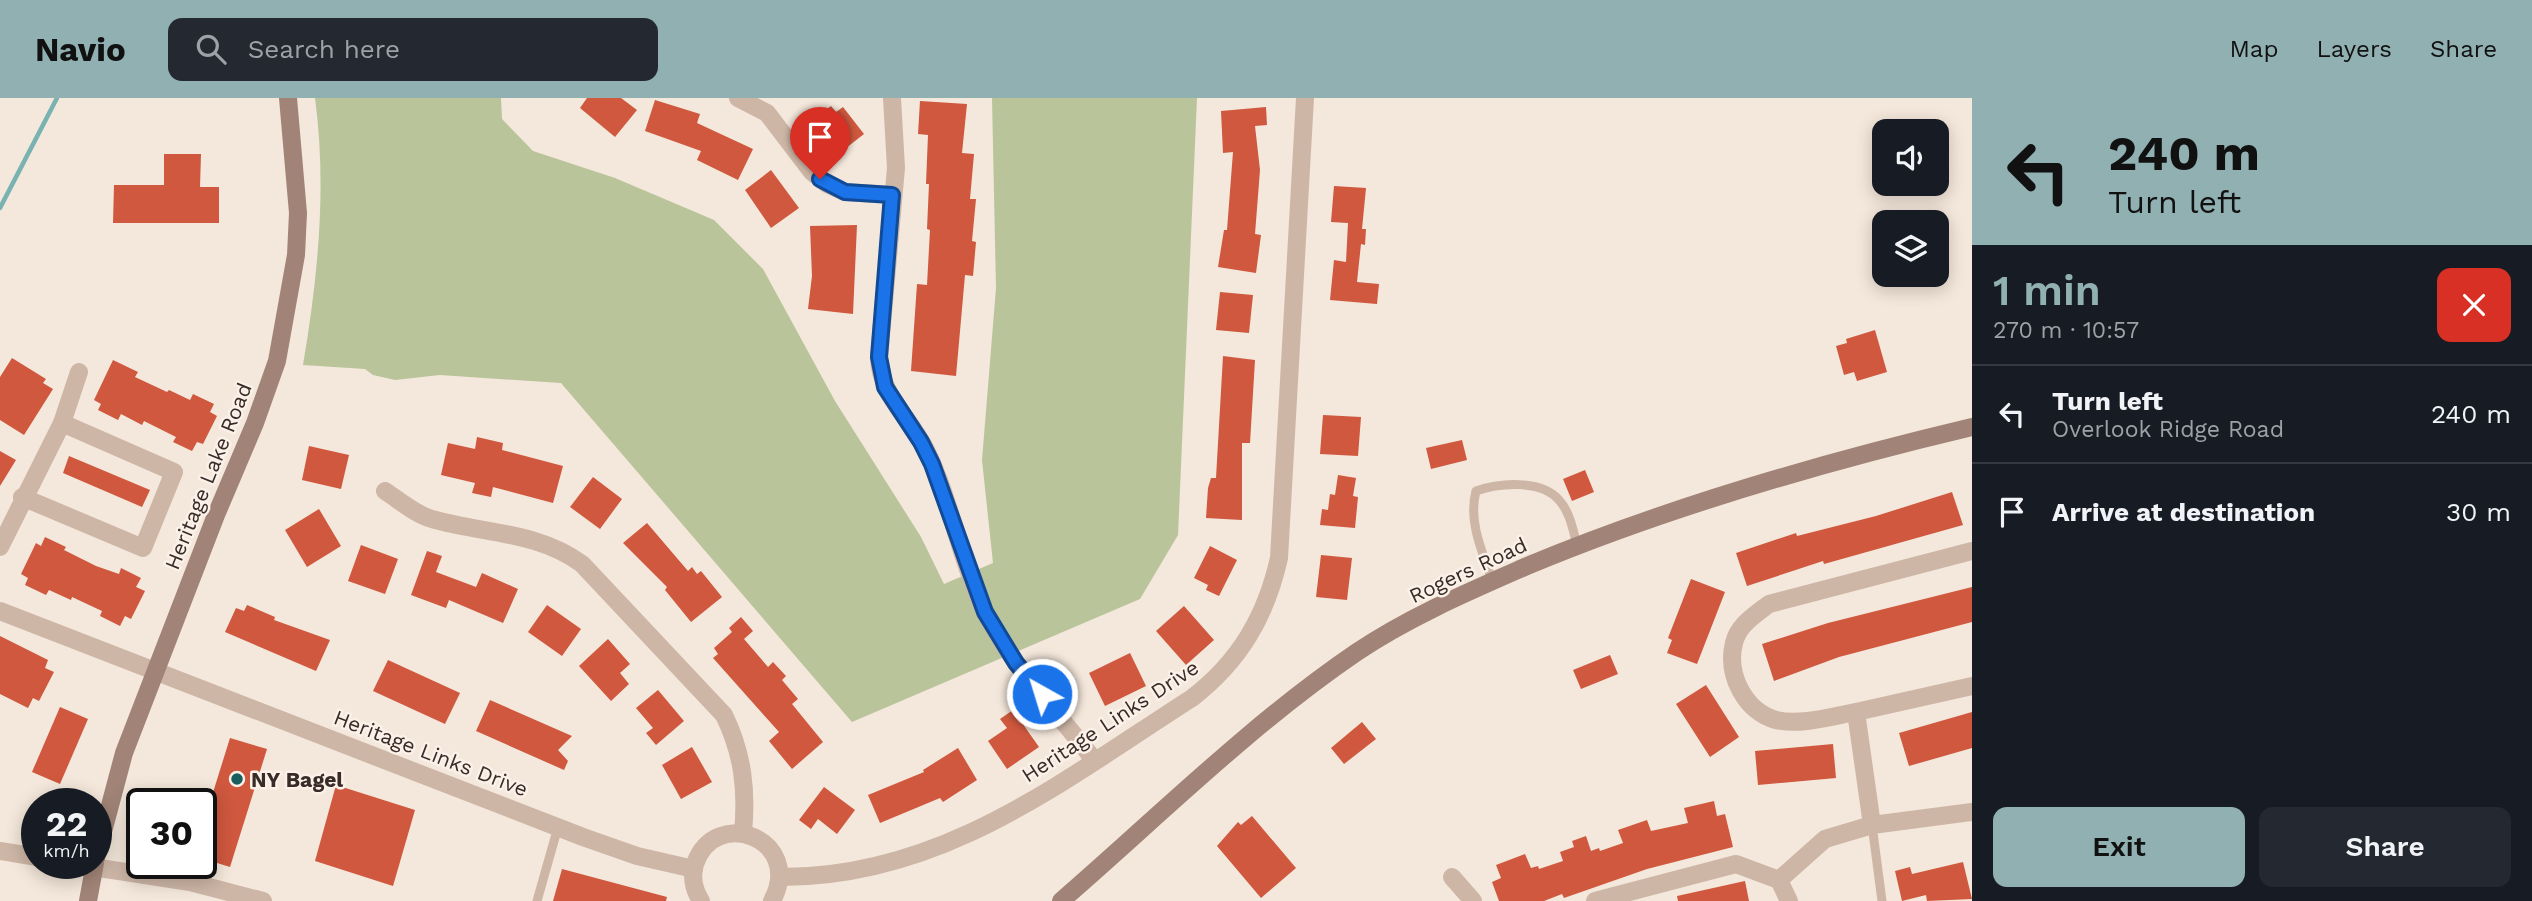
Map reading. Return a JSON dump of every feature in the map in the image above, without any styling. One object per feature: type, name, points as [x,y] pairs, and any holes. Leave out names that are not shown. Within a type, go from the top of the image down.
[{"type":"main road","name":"Heritage Lake Road","points":[[112,799],[124,753],[256,423],[276,361],[296,255],[298,213],[288,98]]},
{"type":"main road","name":"Rogers Road","points":[[1061,901],[1279,709],[1358,651],[1492,580],[1577,545],[1727,492],[1972,427]]},
{"type":"main road","name":"Heritage Lake Road","points":[[88,901],[92,879]]},
{"type":"street","points":[[738,98],[767,113],[812,172],[827,184],[845,192],[892,195]]},
{"type":"street","points":[[892,98],[895,168],[879,357],[882,379],[929,457],[979,600],[992,625],[1016,663],[1094,760]]},
{"type":"street","name":"Heritage Links Drive","points":[[780,877],[810,877],[886,865],[930,852],[973,834],[1192,698],[1219,676],[1246,643],[1269,599],[1281,534],[1306,98]]},
{"type":"street","points":[[0,547],[22,497],[62,423],[79,372]]},
{"type":"street","points":[[22,497],[143,548],[174,472],[62,423]]},
{"type":"street","points":[[385,491],[429,519],[543,541],[562,549],[582,564],[724,715],[736,740],[743,765],[743,833]]},
{"type":"street","points":[[1972,551],[1769,604],[1745,621],[1734,642],[1732,668],[1740,691],[1754,710],[1778,720],[1816,719],[1972,687]]},
{"type":"street","name":"Heritage Links Drive","points":[[0,611],[558,827],[637,856],[694,869]]},
{"type":"street","points":[[1856,712],[1872,825]]},
{"type":"street","points":[[1779,880],[1825,839],[1872,825],[1972,812]]},
{"type":"street","points":[[701,901],[693,882],[694,869],[706,845],[717,838],[743,833],[762,841],[770,848],[779,867],[780,877],[772,901]]},
{"type":"street","points":[[0,851],[21,854]]},
{"type":"street","points":[[1595,901],[1736,864],[1779,880],[1790,901]]},
{"type":"street","points":[[112,866],[190,882],[263,901]]},
{"type":"street","points":[[1452,877],[1473,901]]},
{"type":"lane","points":[[1492,580],[1478,540],[1472,506],[1476,491],[1493,485],[1542,488],[1558,499],[1569,516],[1577,545]]},
{"type":"lane","points":[[1872,825],[1882,901]]},
{"type":"lane","points":[[537,901],[558,827]]},
{"type":"green space","points":[[315,98],[501,98],[502,119],[533,151],[615,178],[714,220],[763,269],[835,401],[921,537],[944,584],[993,563],[982,460],[996,288],[992,98],[1197,98],[1178,535],[1140,599],[852,722],[561,383],[440,375],[395,380],[373,375],[365,369],[303,365],[319,232],[319,131]]},
{"type":"building","points":[[587,98],[621,98],[637,110],[615,137],[580,108]]},
{"type":"building","points":[[655,100],[700,114],[697,123],[753,149],[738,180],[697,160],[701,151],[645,131]]},
{"type":"building","points":[[920,101],[967,104],[962,153],[974,154],[970,199],[976,199],[972,241],[976,242],[973,276],[965,275],[956,376],[911,371],[917,284],[927,285],[930,230],[927,229],[929,184],[926,184],[928,135],[918,134]]},
{"type":"building","points":[[831,106],[836,112],[843,107],[864,134],[837,155],[815,127],[825,120],[820,114]]},
{"type":"building","points":[[1266,107],[1267,125],[1255,126],[1260,170],[1255,234],[1261,235],[1256,273],[1218,267],[1224,230],[1227,230],[1233,152],[1223,153],[1221,111]]},
{"type":"building","points":[[164,154],[201,154],[200,187],[219,187],[219,223],[113,223],[114,185],[164,185]]},
{"type":"building","points":[[771,170],[799,208],[771,228],[745,190]]},
{"type":"building","points":[[1334,186],[1366,188],[1362,229],[1366,229],[1365,245],[1361,244],[1357,282],[1379,284],[1377,304],[1330,300],[1334,260],[1346,262],[1348,223],[1331,222]]},
{"type":"building","points":[[857,225],[853,314],[808,309],[812,276],[810,226]]},
{"type":"building","points":[[1220,292],[1253,295],[1249,333],[1216,330]]},
{"type":"building","points":[[1875,330],[1887,372],[1857,381],[1854,372],[1844,375],[1836,346],[1847,343],[1846,339]]},
{"type":"building","points":[[1223,356],[1255,360],[1250,443],[1242,443],[1242,520],[1206,518],[1208,488],[1211,478],[1216,478]]},
{"type":"building","points":[[12,358],[46,379],[43,383],[53,389],[24,435],[0,420],[0,377]]},
{"type":"building","points":[[113,360],[138,372],[135,377],[167,392],[169,390],[190,400],[193,394],[214,404],[210,412],[217,416],[203,444],[197,442],[192,451],[173,442],[176,437],[144,421],[142,425],[121,414],[118,420],[98,410],[101,404],[94,400]]},
{"type":"building","points":[[1323,415],[1361,417],[1358,456],[1320,454]]},
{"type":"building","points":[[477,437],[503,443],[502,450],[563,466],[553,503],[493,487],[491,497],[472,493],[475,483],[441,475],[448,443],[475,449]]},
{"type":"building","points":[[1462,440],[1467,460],[1431,469],[1426,448]]},
{"type":"building","points":[[309,446],[349,455],[341,489],[302,480]]},
{"type":"building","points":[[0,451],[16,460],[0,486]]},
{"type":"building","points":[[69,456],[150,490],[142,507],[63,473]]},
{"type":"building","points":[[1585,470],[1594,492],[1572,501],[1563,479]]},
{"type":"building","points":[[1338,475],[1356,478],[1353,496],[1358,497],[1355,528],[1320,525],[1322,509],[1328,510],[1330,494],[1335,495]]},
{"type":"building","points":[[593,477],[622,499],[600,529],[570,507]]},
{"type":"building","points":[[1952,492],[1963,525],[1824,564],[1823,561],[1747,586],[1736,553],[1796,533],[1797,536],[1876,516]]},
{"type":"building","points":[[319,509],[341,546],[307,567],[285,530]]},
{"type":"building","points":[[647,523],[688,571],[692,567],[697,574],[701,571],[722,597],[691,622],[665,590],[667,587],[623,543]]},
{"type":"building","points":[[45,537],[96,566],[119,574],[121,568],[141,578],[136,587],[145,591],[131,619],[125,616],[120,626],[100,616],[102,611],[72,597],[71,600],[49,590],[46,595],[25,585],[28,578],[21,574],[36,543],[41,546]]},
{"type":"building","points":[[361,545],[398,559],[385,594],[348,581]]},
{"type":"building","points":[[1210,546],[1237,560],[1219,596],[1206,590],[1208,585],[1194,578]]},
{"type":"building","points":[[427,551],[442,556],[436,572],[476,587],[482,573],[518,589],[503,623],[449,600],[446,608],[411,595]]},
{"type":"building","points":[[1321,555],[1352,558],[1347,600],[1316,597]]},
{"type":"building","points":[[1691,579],[1725,592],[1697,664],[1667,653],[1672,640],[1668,638]]},
{"type":"building","points":[[1972,587],[1972,622],[1839,657],[1774,681],[1762,644],[1828,623]]},
{"type":"building","points":[[247,605],[275,617],[274,620],[330,640],[316,671],[225,632],[236,608],[244,611]]},
{"type":"building","points":[[547,605],[581,629],[562,656],[528,632]]},
{"type":"building","points":[[1184,606],[1214,640],[1186,665],[1156,631]]},
{"type":"building","points":[[741,617],[753,631],[744,639],[768,667],[773,662],[786,676],[782,680],[798,699],[792,704],[823,742],[792,769],[769,741],[779,732],[713,658],[718,654],[714,648],[732,632],[729,628]]},
{"type":"building","points":[[0,636],[48,660],[45,668],[54,672],[39,701],[33,698],[28,708],[0,694]]},
{"type":"building","points":[[608,639],[630,664],[620,673],[629,684],[611,701],[579,666]]},
{"type":"building","points":[[1130,653],[1146,686],[1105,706],[1089,673]]},
{"type":"building","points":[[1610,655],[1618,674],[1581,689],[1573,670]]},
{"type":"building","points":[[388,660],[460,693],[445,724],[373,691]]},
{"type":"building","points":[[1706,685],[1739,737],[1710,757],[1676,704]]},
{"type":"building","points":[[658,690],[684,721],[656,745],[646,733],[653,728],[636,708]]},
{"type":"building","points":[[490,700],[572,736],[558,750],[568,761],[564,770],[476,731]]},
{"type":"building","points":[[60,707],[88,719],[60,784],[32,772]]},
{"type":"building","points":[[1013,710],[1039,747],[1007,769],[988,741],[1007,728],[1000,719]]},
{"type":"building","points":[[1972,712],[1972,748],[1909,766],[1899,733]]},
{"type":"building","points":[[1362,722],[1376,739],[1344,764],[1331,748]]},
{"type":"building","points":[[230,738],[267,749],[230,867],[217,863],[217,788],[214,788]]},
{"type":"building","points":[[1833,744],[1836,778],[1758,785],[1755,751]]},
{"type":"building","points":[[692,747],[712,782],[681,799],[662,765]]},
{"type":"building","points":[[958,748],[977,780],[943,802],[940,798],[880,823],[868,795],[924,772],[923,770]]},
{"type":"building","points":[[336,785],[415,810],[393,886],[315,861]]},
{"type":"building","points":[[824,787],[855,810],[837,834],[818,819],[811,829],[799,820]]},
{"type":"building","points":[[1714,801],[1717,816],[1725,814],[1733,847],[1647,869],[1564,898],[1562,894],[1544,901],[1499,901],[1492,882],[1501,878],[1496,865],[1525,854],[1531,868],[1538,866],[1539,869],[1563,861],[1560,852],[1574,847],[1572,841],[1586,836],[1591,851],[1599,848],[1600,851],[1623,843],[1618,830],[1647,820],[1651,831],[1688,823],[1684,808]]},
{"type":"building","points":[[1252,816],[1296,868],[1261,898],[1217,846],[1238,822],[1241,825]]},
{"type":"building","points":[[1963,862],[1972,899],[1927,901],[1926,895],[1902,901],[1895,871],[1910,867],[1912,874]]},
{"type":"building","points":[[562,869],[667,897],[666,901],[553,901]]},
{"type":"building","points":[[1745,881],[1749,901],[1678,901],[1677,896]]},
{"type":"waterway","points":[[0,208],[57,98]]},
{"type":"place","name":"NY Bagel","points":[[237,779]]},
{"type":"route","points":[[820,179],[845,192],[892,195],[879,357],[882,379],[929,457],[985,612],[1016,663],[1042,694]]}]
